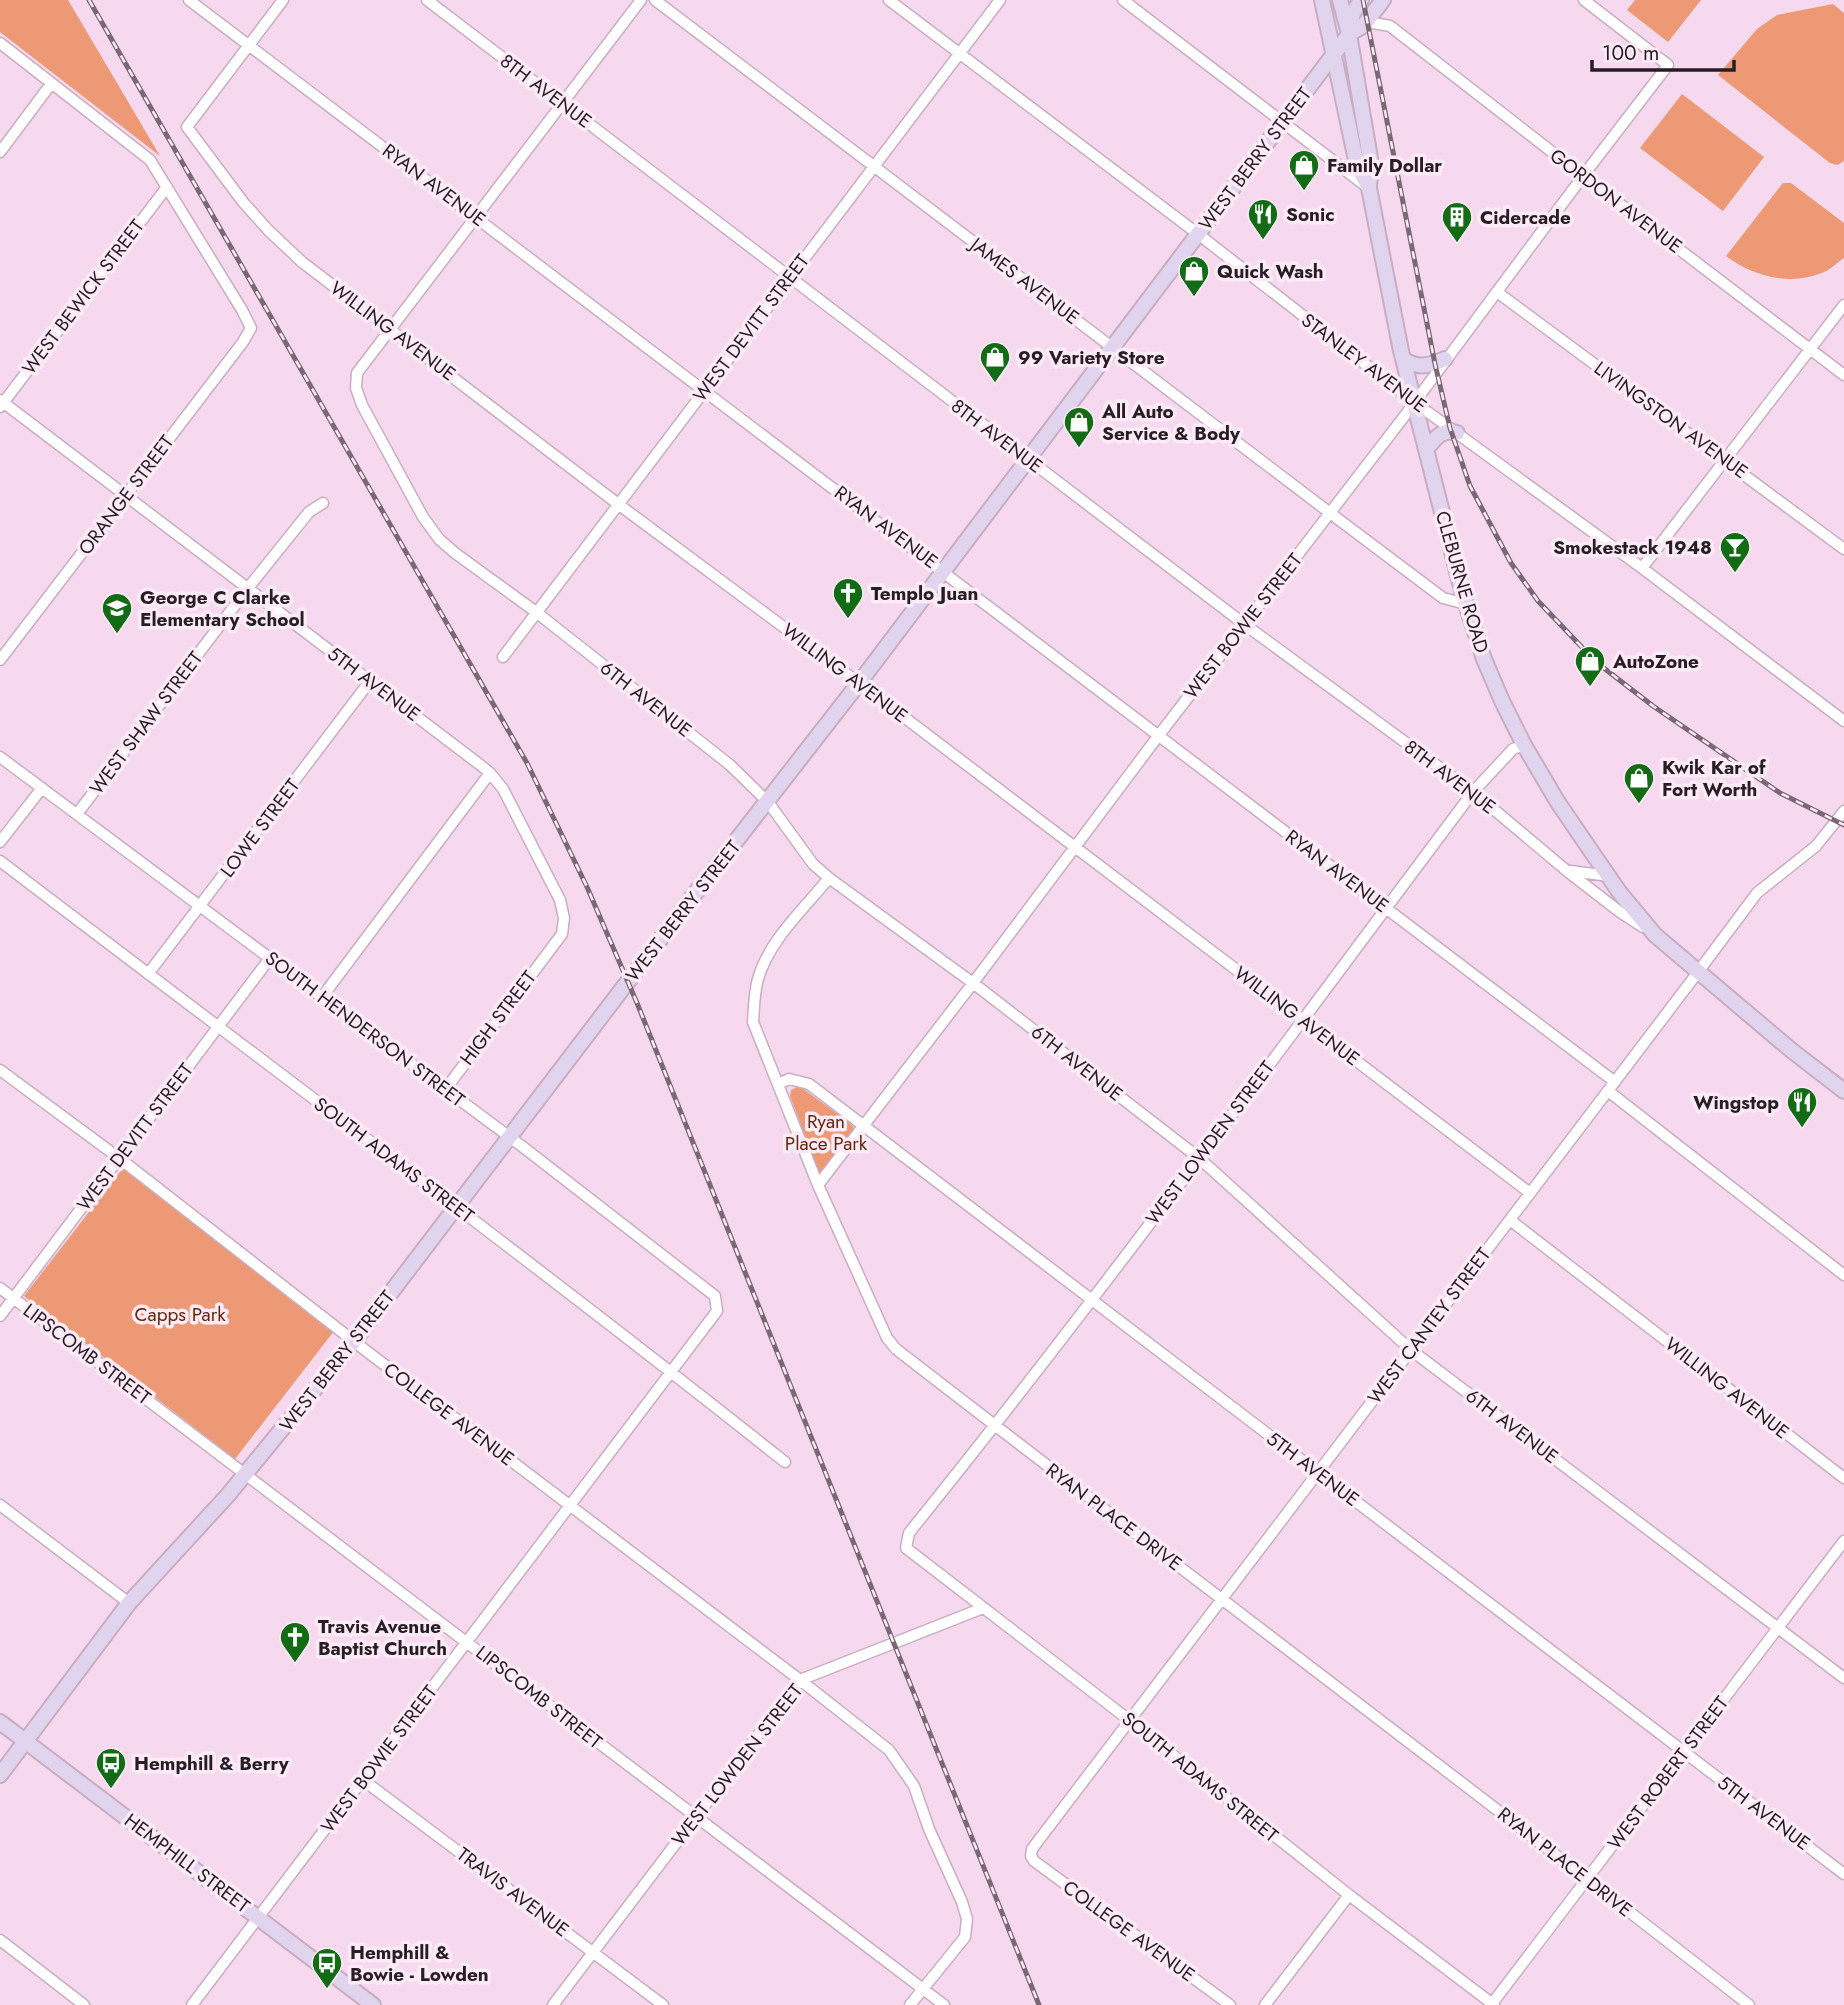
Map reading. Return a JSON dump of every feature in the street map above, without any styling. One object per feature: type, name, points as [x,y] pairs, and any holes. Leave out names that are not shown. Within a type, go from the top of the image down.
[{"type":"main road","name":"CLEBURNE ROAD","points":[[1322,0],[1357,165],[1369,188]]},
{"type":"main road","name":"CLEBURNE ROAD","points":[[1340,0],[1349,34],[1371,164],[1369,188],[1403,359],[1466,604],[1484,659],[1524,745],[1557,801],[1620,893],[1656,934]]},
{"type":"main road","name":"WEST BERRY STREET","points":[[1349,34],[1353,13],[1361,0]]},
{"type":"main road","name":"WEST BERRY STREET","points":[[0,1775],[129,1603],[245,1475],[354,1341],[859,683],[1349,34],[1365,23],[1384,0]]},
{"type":"main road","points":[[1403,359],[1423,367],[1445,359]]},
{"type":"main road","points":[[1426,450],[1442,433],[1457,433]]},
{"type":"main road","name":"8TH AVENUE","points":[[1656,934],[1698,973],[1844,1091]]},
{"type":"main road","name":"HEMPHILL STREET","points":[[0,1722],[373,2005]]},
{"type":"street","name":"RYAN AVENUE","points":[[189,0],[1615,1082]]},
{"type":"street","points":[[248,45],[283,0]]},
{"type":"street","name":"8TH AVENUE","points":[[427,0],[1244,624],[1473,792],[1620,912],[1656,934]]},
{"type":"street","points":[[390,330],[640,0]]},
{"type":"street","name":"JAMES AVENUE","points":[[655,0],[1443,598],[1466,604]]},
{"type":"street","name":"STANLEY AVENUE","points":[[889,0],[1414,402],[1642,568],[1844,721]]},
{"type":"street","name":"WEST DEVITT STREET","points":[[503,657],[1000,0]]},
{"type":"street","points":[[1123,0],[1369,188]]},
{"type":"street","points":[[1384,0],[1382,10],[1390,26]]},
{"type":"street","name":"WEST BOWIE STREET","points":[[818,1185],[1668,65],[1584,0]]},
{"type":"street","points":[[1365,23],[1390,26]]},
{"type":"street","name":"GORDON AVENUE","points":[[1390,26],[1844,375]]},
{"type":"street","points":[[0,43],[150,160],[167,187]]},
{"type":"street","name":"WILLING AVENUE","points":[[248,45],[187,127],[243,202],[302,262],[1530,1193]]},
{"type":"street","points":[[0,152],[51,85]]},
{"type":"street","name":"ORANGE STREET","points":[[0,660],[251,328],[167,187]]},
{"type":"street","name":"WEST BEWICK STREET","points":[[1,404],[167,187]]},
{"type":"street","name":"LIVINGSTON AVENUE","points":[[1497,292],[1844,549]]},
{"type":"street","points":[[1642,568],[1844,304]]},
{"type":"street","name":"6TH AVENUE","points":[[390,330],[357,373],[356,388],[362,405],[423,517],[439,539],[730,765],[768,802],[813,864],[973,983],[1199,1158],[1411,1350],[1844,1678]]},
{"type":"street","name":"5TH AVENUE","points":[[1,404],[490,773],[503,789],[561,900],[564,918],[562,934],[552,947]]},
{"type":"street","name":"WEST SHAW STREET","points":[[77,814],[248,588],[309,512],[323,503]]},
{"type":"street","name":"LOWE STREET","points":[[148,974],[370,681]]},
{"type":"street","name":"WEST LOWDEN STREET","points":[[906,1548],[909,1533],[1092,1300],[1473,792],[1514,749],[1524,745]]},
{"type":"street","name":"SOUTH HENDERSON STREET","points":[[0,757],[510,1138],[715,1296],[718,1311]]},
{"type":"street","points":[[322,997],[490,773]]},
{"type":"street","points":[[0,842],[42,788]]},
{"type":"street","name":"WEST CANTEY STREET","points":[[1031,1856],[1039,1838],[1757,893],[1816,846],[1844,811]]},
{"type":"street","name":"SOUTH ADAMS STREET","points":[[0,861],[457,1208],[785,1462]]},
{"type":"street","points":[[1567,871],[1609,876]]},
{"type":"street","name":"RYAN PLACE DRIVE","points":[[830,878],[780,938],[767,958],[758,979],[753,1022],[818,1185],[887,1338],[897,1349],[995,1426],[1749,2005]]},
{"type":"street","name":"HIGH STREET","points":[[445,1090],[552,947]]},
{"type":"street","name":"WEST DEVITT STREET","points":[[0,1316],[270,958]]},
{"type":"street","name":"COLLEGE AVENUE","points":[[0,1070],[119,1158],[354,1341],[879,1741],[914,1787],[967,1919],[965,1937],[922,1989]]},
{"type":"street","name":"5TH AVENUE","points":[[778,1084],[789,1079],[808,1084],[1844,1874]]},
{"type":"street","points":[[1608,1091],[1844,1275]]},
{"type":"street","name":"WILLING AVENUE","points":[[1510,1220],[1844,1478]]},
{"type":"street","name":"LIPSCOMB STREET","points":[[0,1288],[944,2005]]},
{"type":"street","name":"WEST BOWIE STREET","points":[[192,2005],[718,1311]]},
{"type":"street","points":[[0,1505],[129,1603]]},
{"type":"street","name":"WEST ROBERT STREET","points":[[1492,2004],[1844,1541]]},
{"type":"street","name":"SOUTH ADAMS STREET","points":[[906,1548],[1492,2004]]},
{"type":"street","name":"WEST LOWDEN STREET","points":[[553,2005],[800,1680],[983,1608]]},
{"type":"street","name":"TRAVIS AVENUE","points":[[363,1780],[663,2005]]},
{"type":"street","name":"COLLEGE AVENUE","points":[[1031,1856],[1034,1861],[1230,2005]]},
{"type":"street","points":[[1265,2005],[1349,1895]]},
{"type":"street","points":[[0,1940],[84,2005]]},
{"type":"street","points":[[910,2005],[922,1989]]},
{"type":"green space","points":[[0,0],[68,0],[160,156],[0,32]]},
{"type":"green space","points":[[1635,0],[1701,0],[1668,42],[1627,10]]},
{"type":"green space","points":[[1833,4],[1844,13],[1844,161],[1838,165],[1830,163],[1718,75],[1757,29],[1777,15]]},
{"type":"green space","points":[[1682,94],[1764,157],[1723,211],[1640,148]]},
{"type":"green space","points":[[1783,183],[1791,183],[1844,223],[1844,258],[1826,271],[1813,276],[1787,279],[1761,274],[1726,256]]},
{"type":"green space","name":"Ryan Place Park","points":[[802,1088],[854,1128],[820,1175],[790,1096],[791,1090]]},
{"type":"green space","name":"Capps Park","points":[[123,1168],[334,1331],[235,1459],[24,1296]]},
{"type":"railway","points":[[89,0],[527,763],[587,887],[637,1003],[1039,2005]]},
{"type":"railway","points":[[1363,0],[1450,428],[1470,486],[1511,563],[1538,601],[1596,662],[1653,706],[1780,793],[1844,825]]},
{"type":"place","name":"Family Dollar","points":[[1304,192]]},
{"type":"place","name":"Sonic","points":[[1263,241]]},
{"type":"place","name":"Cidercade","points":[[1457,244]]},
{"type":"place","name":"Quick Wash","points":[[1194,298]]},
{"type":"place","name":"99 Variety Store","points":[[995,384]]},
{"type":"place","name":"All Auto Service & Body","points":[[1079,449]]},
{"type":"place","name":"Smokestack 1948","points":[[1735,574]]},
{"type":"place","name":"Templo Juan","points":[[848,620]]},
{"type":"place","name":"George C Clarke Elementary School","points":[[117,635]]},
{"type":"place","name":"AutoZone","points":[[1590,688]]},
{"type":"place","name":"Kwik Kar of Fort Worth","points":[[1639,805]]},
{"type":"place","name":"Wingstop","points":[[1802,1129]]},
{"type":"place","name":"Travis Avenue Baptist Church","points":[[295,1664]]},
{"type":"place","name":"Hemphill & Berry","points":[[111,1790]]},
{"type":"place","name":"Hemphill & Bowie - Lowden","points":[[327,1990]]}]
